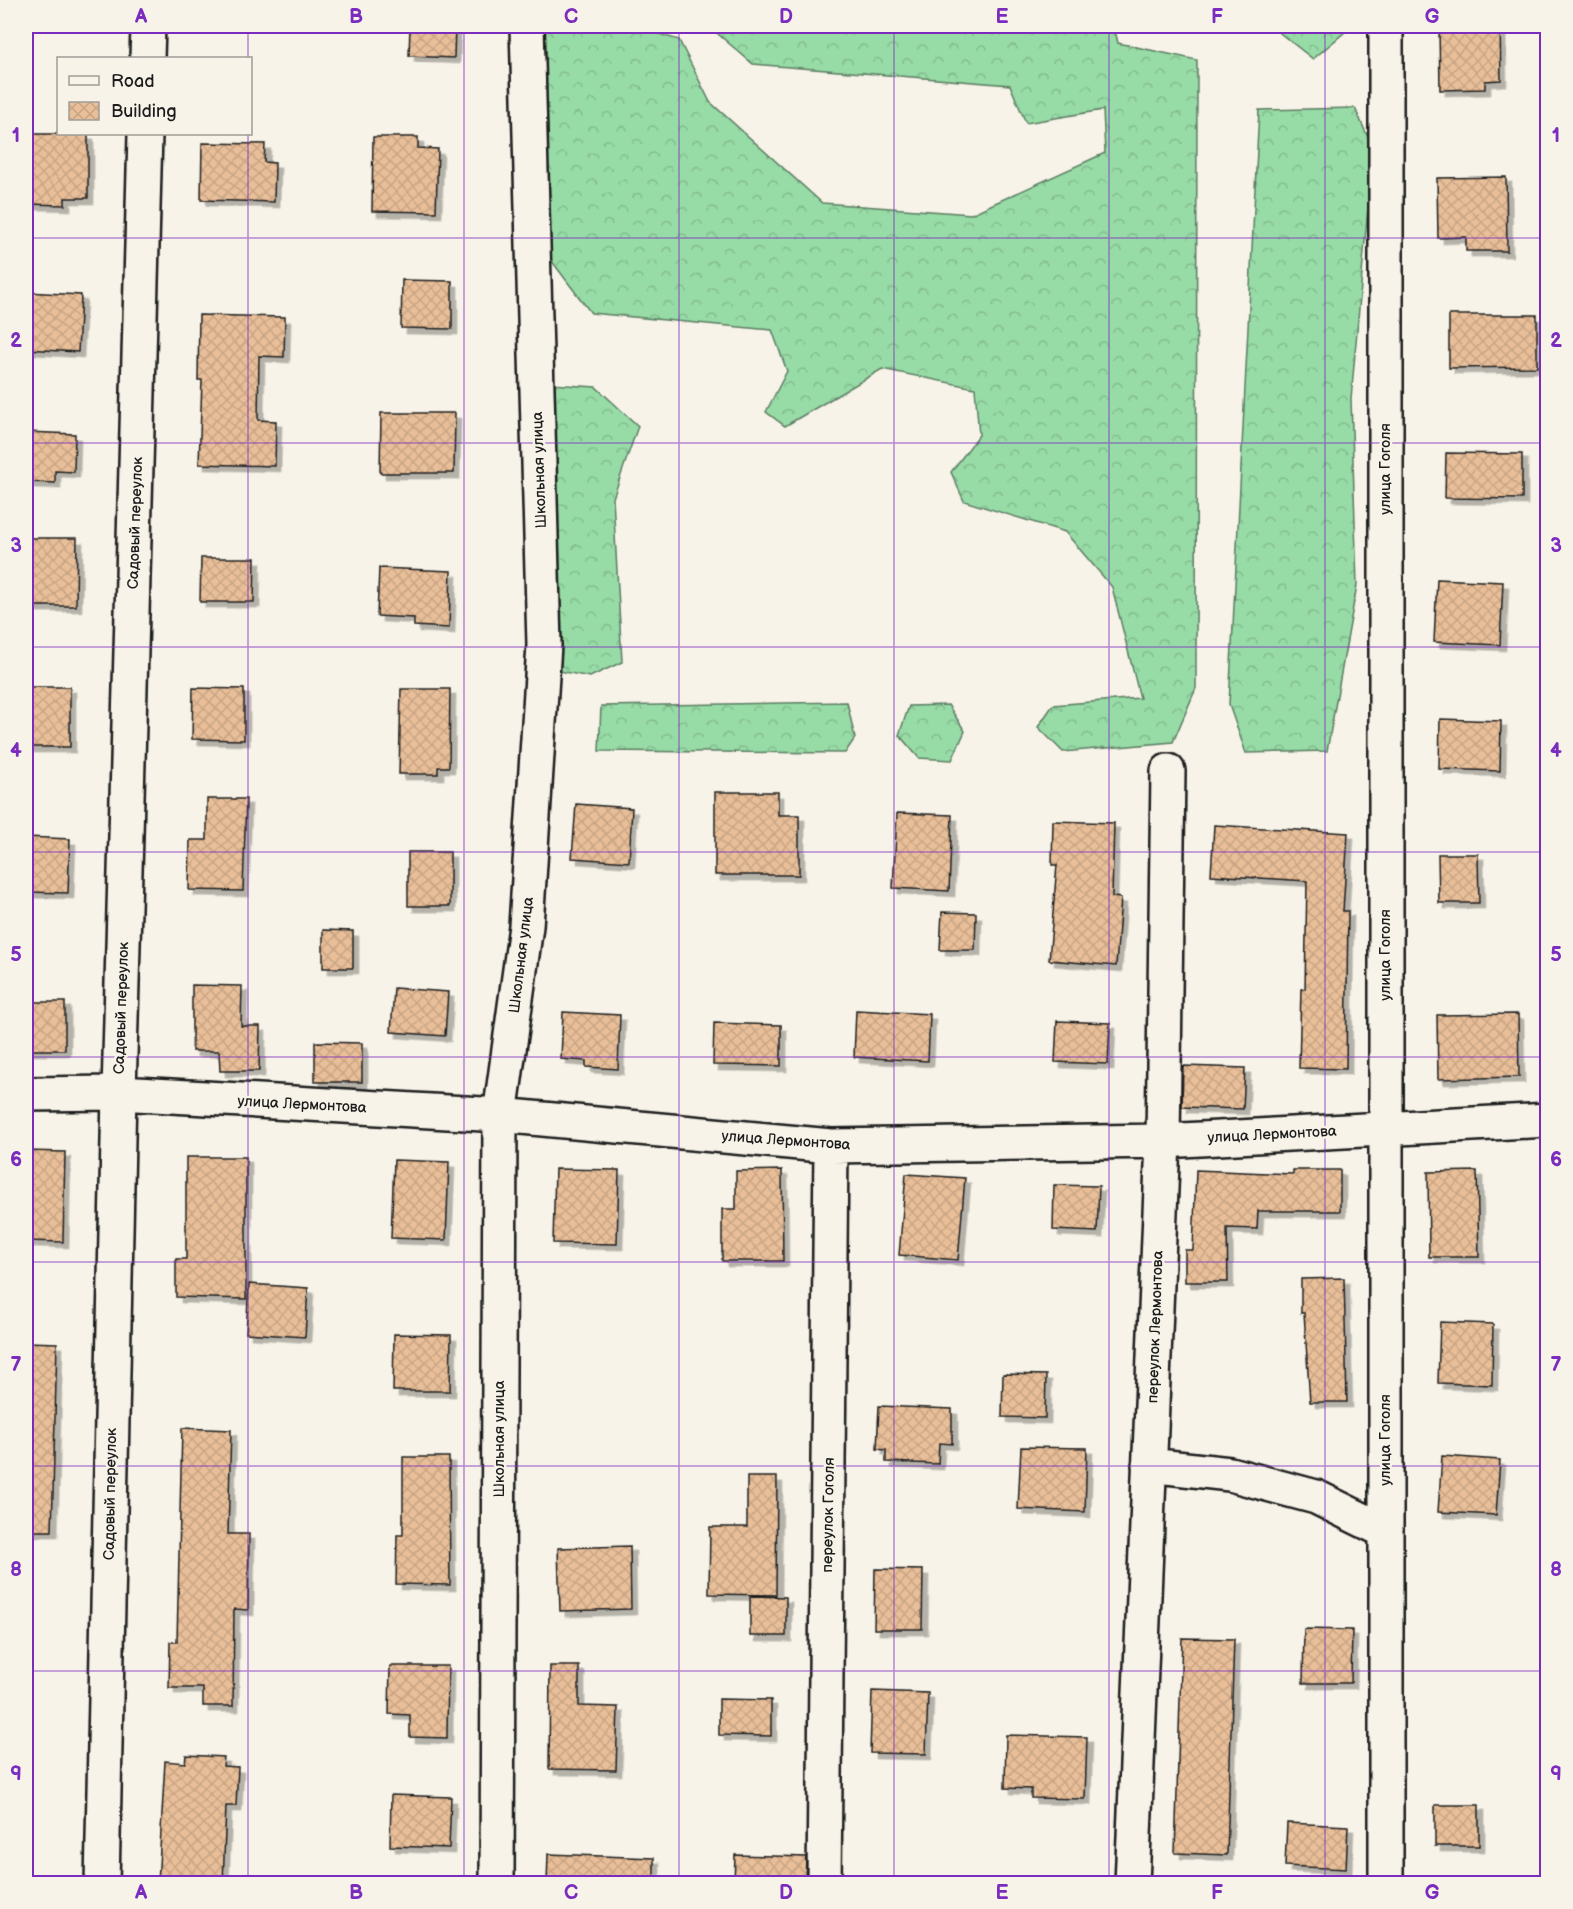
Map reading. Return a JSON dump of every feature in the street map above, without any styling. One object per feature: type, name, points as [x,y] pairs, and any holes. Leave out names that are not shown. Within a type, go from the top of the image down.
[{"type":"street","points":[[147,57],[148,26]]},
{"type":"street","name":"Школьная улица","points":[[497,1884],[501,1115],[526,926],[544,645],[527,26]]},
{"type":"street","name":"улица Гоголя","points":[[1386,26],[1386,1884]]},
{"type":"street","name":"Садовый переулок","points":[[102,1884],[119,1094],[145,135]]},
{"type":"street","name":"переулок Лермонтова","points":[[1132,1884],[1163,1141],[1168,771]]},
{"type":"street","name":"улица Лермонтова","points":[[26,1094],[119,1094],[501,1115],[831,1146],[1163,1141],[1548,1120]]},
{"type":"street","name":"переулок Гоголя","points":[[824,1884],[831,1146]]},
{"type":"street","points":[[1149,1465],[1230,1474],[1316,1497],[1385,1531]]},
{"type":"green space","points":[[540,26],[633,26],[679,40],[710,102],[822,203],[971,214],[1105,153],[1103,110],[1026,123],[1010,85],[753,64],[711,28],[713,26],[1114,26],[1118,43],[1197,60],[1196,688],[1173,742],[1063,752],[1038,727],[1053,705],[1140,698],[1112,587],[1065,532],[964,501],[951,472],[979,435],[975,388],[882,369],[785,426],[766,412],[787,371],[772,330],[591,313],[551,260],[536,28]]},
{"type":"green space","points":[[1271,26],[1352,26],[1313,59]]},
{"type":"green space","points":[[1355,108],[1373,149],[1351,399],[1357,585],[1327,751],[1246,753],[1229,705],[1259,110]]},
{"type":"green space","points":[[551,384],[596,387],[638,426],[613,498],[622,662],[590,677],[554,670]]},
{"type":"green space","points":[[847,702],[855,738],[845,753],[599,751],[601,706]]},
{"type":"green space","points":[[948,705],[965,731],[952,760],[919,758],[899,735],[909,706]]},
{"type":"building","points":[[410,26],[455,26],[454,58],[409,56]]},
{"type":"building","points":[[1439,26],[1500,26],[1501,80],[1485,81],[1485,89],[1440,90]]},
{"type":"building","points":[[31,134],[88,135],[88,198],[65,198],[65,205],[26,204],[26,146],[31,146]]},
{"type":"building","points":[[373,137],[418,137],[418,148],[438,149],[436,212],[372,211]]},
{"type":"building","points":[[202,143],[265,144],[264,162],[275,163],[274,202],[201,200]]},
{"type":"building","points":[[1506,177],[1507,251],[1466,251],[1466,237],[1438,238],[1437,178]]},
{"type":"building","points":[[402,280],[452,281],[452,329],[401,328]]},
{"type":"building","points":[[26,292],[81,295],[78,352],[26,349]]},
{"type":"building","points":[[199,315],[285,317],[284,357],[259,356],[258,420],[276,421],[275,466],[199,464],[202,380],[198,380]]},
{"type":"building","points":[[1449,315],[1537,315],[1537,367],[1449,368]]},
{"type":"building","points":[[381,413],[455,413],[454,473],[380,473]]},
{"type":"building","points":[[26,432],[75,434],[74,472],[55,471],[55,483],[26,482]]},
{"type":"building","points":[[1446,453],[1522,454],[1522,499],[1445,498]]},
{"type":"building","points":[[26,538],[77,538],[76,606],[26,606]]},
{"type":"building","points":[[201,558],[255,558],[254,602],[200,602]]},
{"type":"building","points":[[379,568],[451,571],[449,628],[414,626],[414,618],[377,616]]},
{"type":"building","points":[[1437,579],[1503,582],[1500,645],[1434,642]]},
{"type":"building","points":[[26,687],[70,687],[70,747],[26,747]]},
{"type":"building","points":[[193,688],[244,689],[244,740],[192,739]]},
{"type":"building","points":[[401,689],[450,689],[449,767],[438,767],[438,774],[399,774]]},
{"type":"building","points":[[1440,719],[1501,721],[1500,771],[1439,769]]},
{"type":"building","points":[[715,792],[778,792],[778,815],[799,815],[799,875],[715,875]]},
{"type":"building","points":[[207,799],[246,799],[243,891],[189,890],[190,840],[207,840]]},
{"type":"building","points":[[576,804],[632,808],[629,862],[572,858]]},
{"type":"building","points":[[897,813],[952,815],[949,891],[893,888]]},
{"type":"building","points":[[1053,821],[1114,823],[1112,897],[1121,898],[1116,966],[1049,960],[1057,865],[1052,865]]},
{"type":"building","points":[[1214,825],[1348,833],[1343,911],[1348,911],[1346,1069],[1299,1068],[1301,989],[1305,989],[1307,881],[1211,875]]},
{"type":"building","points":[[26,837],[70,839],[68,893],[26,892]]},
{"type":"building","points":[[408,852],[450,852],[450,906],[408,906]]},
{"type":"building","points":[[1438,854],[1478,854],[1479,903],[1439,903]]},
{"type":"building","points":[[942,912],[976,913],[975,950],[940,950]]},
{"type":"building","points":[[323,930],[353,931],[353,968],[323,968]]},
{"type":"building","points":[[192,985],[242,986],[241,1026],[260,1026],[259,1071],[220,1071],[219,1051],[192,1051]]},
{"type":"building","points":[[394,988],[448,992],[445,1036],[391,1032]]},
{"type":"building","points":[[26,1002],[65,1002],[65,1050],[26,1050]]},
{"type":"building","points":[[856,1010],[930,1014],[928,1061],[854,1057]]},
{"type":"building","points":[[563,1012],[620,1015],[618,1069],[586,1067],[586,1061],[561,1059]]},
{"type":"building","points":[[1518,1014],[1519,1077],[1438,1079],[1437,1015]]},
{"type":"building","points":[[1057,1021],[1110,1023],[1108,1064],[1055,1062]]},
{"type":"building","points":[[714,1023],[781,1025],[781,1066],[713,1065]]},
{"type":"building","points":[[315,1042],[362,1043],[362,1082],[315,1082]]},
{"type":"building","points":[[1183,1066],[1245,1068],[1243,1109],[1182,1107]]},
{"type":"building","points":[[26,1151],[65,1152],[63,1242],[26,1241]]},
{"type":"building","points":[[186,1157],[246,1157],[246,1299],[176,1297],[176,1259],[186,1259]]},
{"type":"building","points":[[394,1160],[449,1162],[446,1240],[391,1238]]},
{"type":"building","points":[[555,1169],[619,1170],[617,1244],[553,1243]]},
{"type":"building","points":[[782,1170],[783,1261],[722,1261],[722,1209],[736,1209],[736,1171]]},
{"type":"building","points":[[1196,1170],[1293,1174],[1293,1170],[1340,1170],[1340,1211],[1258,1211],[1257,1229],[1227,1228],[1228,1282],[1185,1282],[1185,1250],[1193,1250]]},
{"type":"building","points":[[1477,1171],[1479,1257],[1429,1257],[1428,1172]]},
{"type":"building","points":[[906,1174],[965,1178],[958,1260],[899,1255]]},
{"type":"building","points":[[1054,1185],[1099,1186],[1097,1232],[1053,1230]]},
{"type":"building","points":[[1344,1278],[1347,1402],[1310,1402],[1304,1313],[1301,1313],[1301,1279]]},
{"type":"building","points":[[249,1284],[308,1288],[305,1337],[246,1333]]},
{"type":"building","points":[[1440,1322],[1493,1324],[1492,1385],[1438,1383]]},
{"type":"building","points":[[394,1334],[451,1335],[450,1391],[393,1391]]},
{"type":"building","points":[[26,1342],[57,1343],[52,1531],[26,1531]]},
{"type":"building","points":[[1003,1374],[1046,1375],[1045,1418],[1002,1417]]},
{"type":"building","points":[[879,1406],[952,1409],[952,1444],[939,1443],[938,1464],[886,1462],[886,1450],[877,1449]]},
{"type":"building","points":[[182,1428],[231,1430],[228,1534],[249,1534],[248,1610],[234,1609],[233,1706],[203,1706],[203,1688],[169,1688],[170,1642],[177,1642]]},
{"type":"building","points":[[1021,1447],[1087,1448],[1085,1512],[1018,1509]]},
{"type":"building","points":[[1442,1456],[1500,1460],[1496,1515],[1438,1512]]},
{"type":"building","points":[[403,1457],[449,1457],[450,1585],[396,1584],[397,1535],[403,1535]]},
{"type":"building","points":[[747,1477],[777,1477],[776,1595],[709,1594],[710,1527],[747,1527]]},
{"type":"building","points":[[630,1546],[631,1609],[560,1611],[558,1548]]},
{"type":"building","points":[[875,1569],[923,1570],[922,1629],[874,1629]]},
{"type":"building","points":[[750,1596],[786,1597],[786,1636],[750,1636]]},
{"type":"building","points":[[1304,1629],[1352,1630],[1351,1683],[1303,1683]]},
{"type":"building","points":[[1182,1638],[1234,1639],[1227,1855],[1175,1853]]},
{"type":"building","points":[[390,1666],[448,1666],[447,1738],[410,1737],[410,1715],[389,1714]]},
{"type":"building","points":[[550,1666],[579,1666],[579,1706],[618,1707],[616,1770],[549,1769]]},
{"type":"building","points":[[872,1691],[928,1693],[926,1754],[870,1753]]},
{"type":"building","points":[[719,1699],[771,1700],[771,1736],[719,1735]]},
{"type":"building","points":[[1006,1735],[1087,1737],[1085,1799],[1031,1798],[1031,1789],[1005,1788]]},
{"type":"building","points":[[186,1755],[224,1757],[223,1766],[238,1767],[236,1806],[226,1806],[223,1884],[158,1884],[165,1761],[185,1763]]},
{"type":"building","points":[[391,1795],[451,1797],[449,1848],[390,1846]]},
{"type":"building","points":[[1435,1805],[1479,1805],[1479,1846],[1435,1846]]},
{"type":"building","points":[[1287,1823],[1348,1826],[1346,1869],[1285,1866]]},
{"type":"building","points":[[548,1854],[654,1858],[654,1884],[547,1884]]},
{"type":"building","points":[[735,1855],[806,1857],[805,1884],[734,1884]]}]
